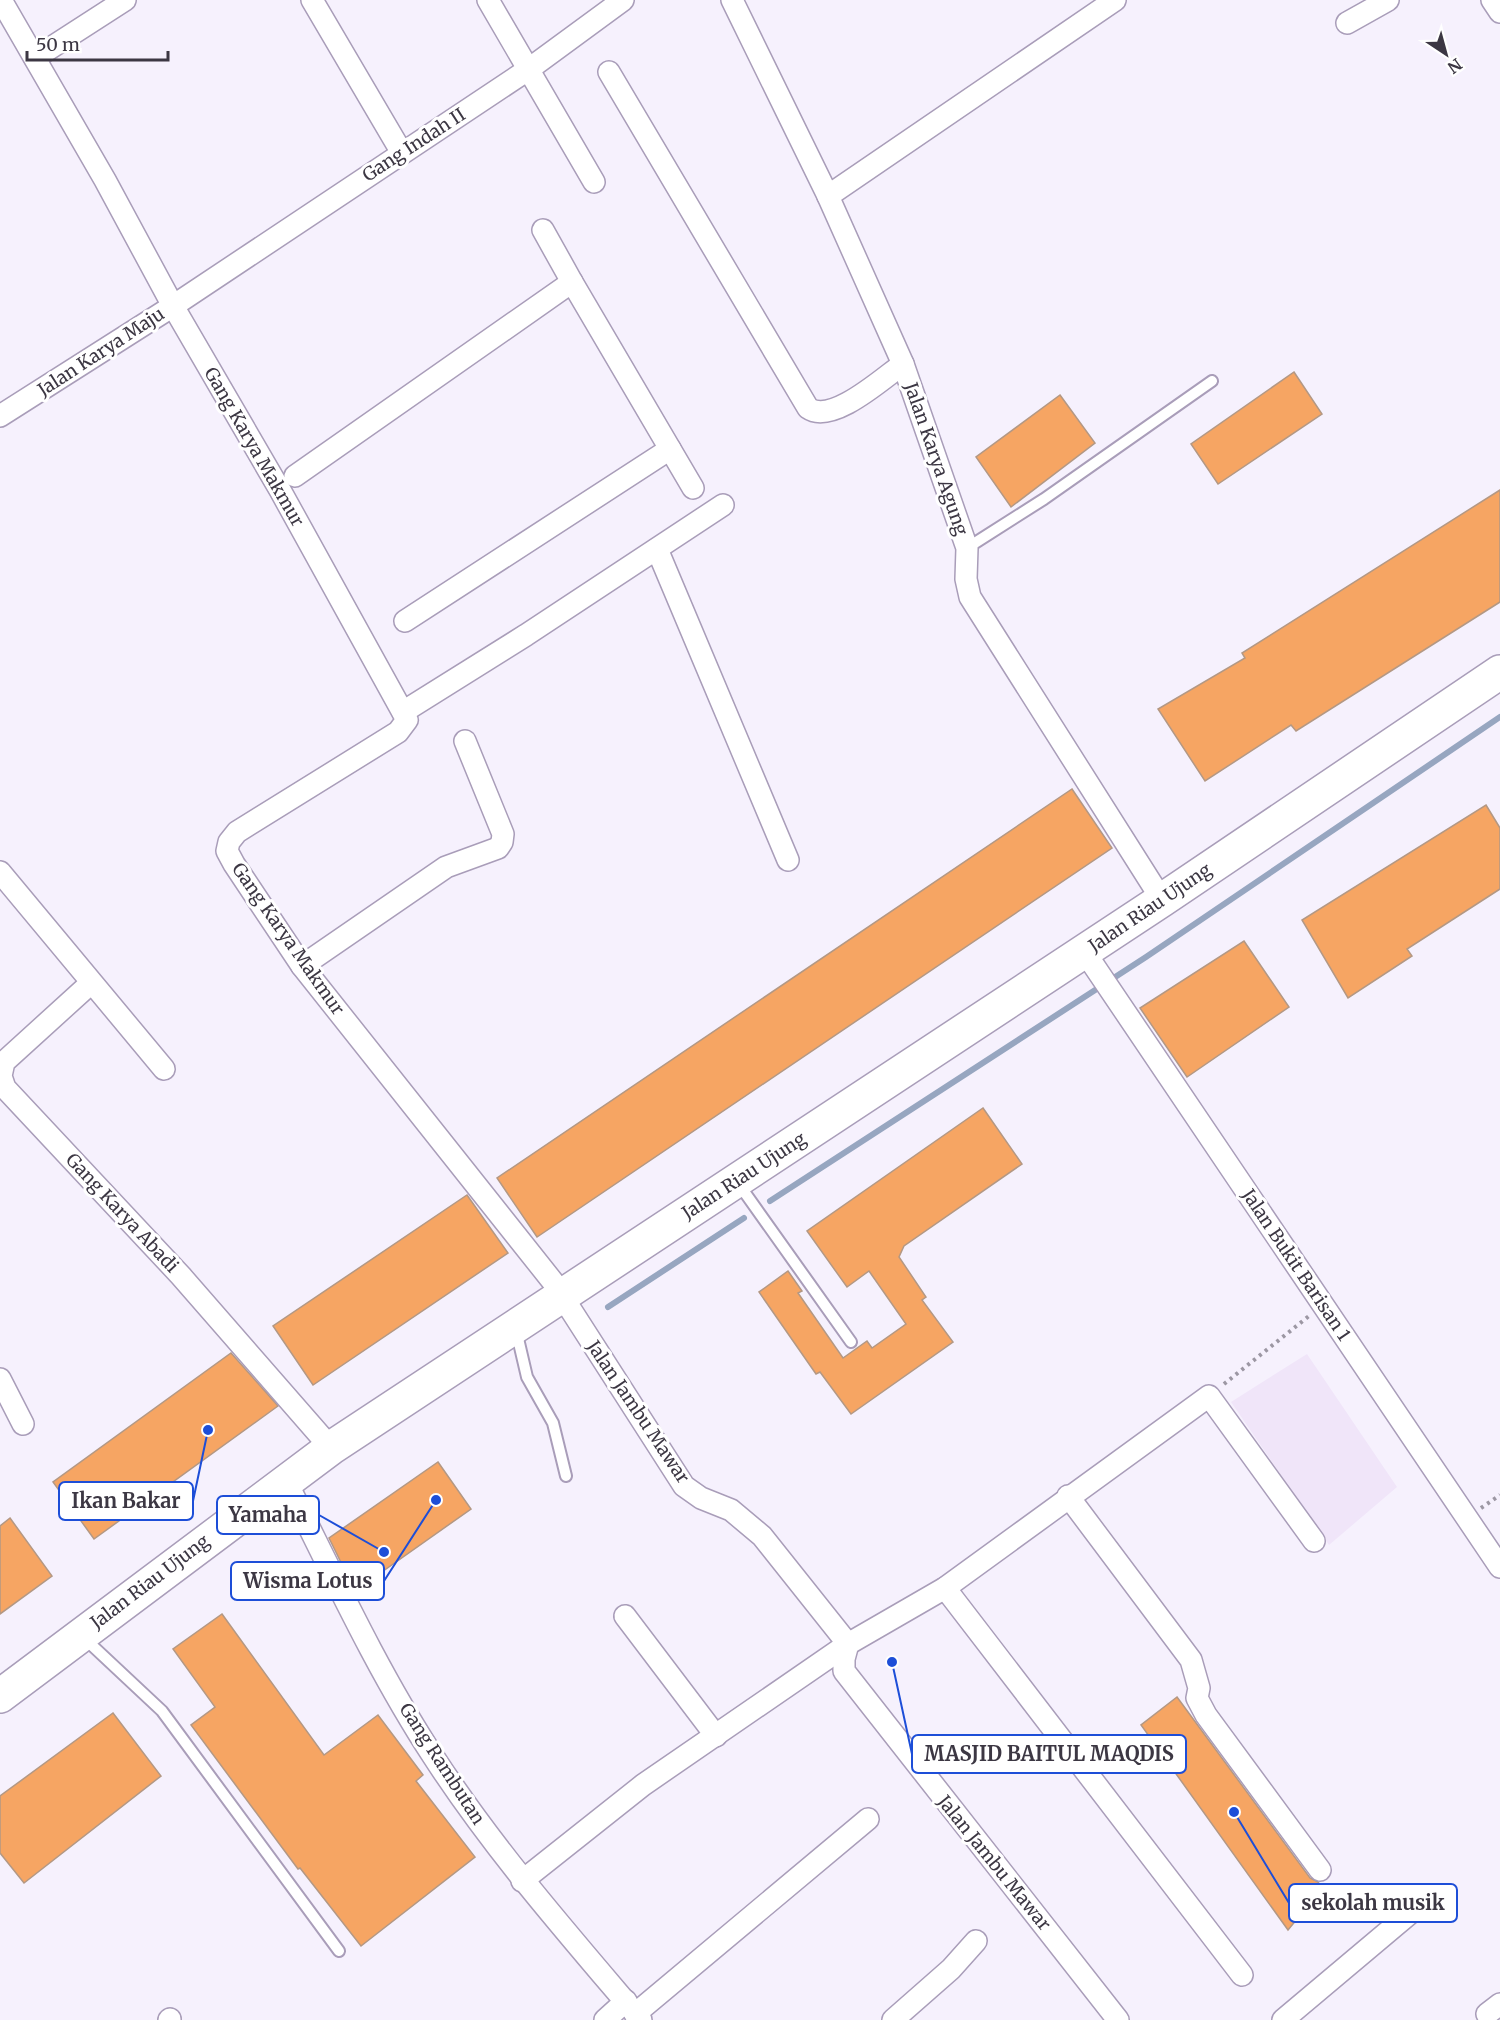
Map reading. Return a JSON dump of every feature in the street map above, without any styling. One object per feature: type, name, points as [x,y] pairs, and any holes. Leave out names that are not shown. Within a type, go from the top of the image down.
[{"type":"main road","name":"Jalan Riau Ujung","points":[[0,1696],[285,1479],[736,1181],[1088,957],[1162,900],[1500,672]]},
{"type":"street","name":"Gang Karya Makmur","points":[[1,0],[173,306],[287,483],[406,720],[398,732],[237,832],[228,842],[226,851],[302,966],[553,1282],[561,1297]]},
{"type":"street","points":[[35,58],[125,0]]},
{"type":"street","points":[[312,0],[402,153]]},
{"type":"street","points":[[488,0],[594,182]]},
{"type":"street","name":"Gang Indah II","points":[[201,285],[529,69],[622,0]]},
{"type":"street","name":"Jalan Karya Agung","points":[[732,0],[828,196],[903,364],[968,548],[966,579],[970,597],[1162,900]]},
{"type":"street","points":[[828,196],[1114,0]]},
{"type":"street","points":[[1347,23],[1388,0]]},
{"type":"street","points":[[1492,0],[1500,12]]},
{"type":"street","points":[[609,72],[808,408],[821,412],[838,410],[903,364]]},
{"type":"street","points":[[543,230],[693,488]]},
{"type":"street","points":[[287,483],[572,282]]},
{"type":"street","name":"Jalan Karya Maju","points":[[0,416],[173,306],[201,285]]},
{"type":"street","points":[[405,621],[670,449]]},
{"type":"street","points":[[403,712],[723,505]]},
{"type":"street","points":[[657,549],[788,861]]},
{"type":"street","points":[[302,966],[446,867],[498,848],[503,834],[465,741]]},
{"type":"street","points":[[0,872],[164,1070]]},
{"type":"street","name":"Jalan Bukit Barisan 1","points":[[1088,957],[1500,1567]]},
{"type":"street","name":"Gang Karya Abadi","points":[[91,983],[4,1062],[1,1076],[5,1088],[181,1276],[331,1448]]},
{"type":"street","name":"Jalan Jambu Mawar","points":[[561,1297],[684,1486],[701,1498],[731,1510],[762,1536],[848,1644],[843,1659],[844,1671],[1118,2020]]},
{"type":"street","points":[[0,1379],[23,1424]]},
{"type":"street","points":[[522,1881],[643,1785],[848,1644],[945,1588],[1068,1496],[1209,1396],[1314,1541]]},
{"type":"street","name":"Gang Rambutan","points":[[285,1479],[380,1666],[421,1736],[522,1881],[634,2012]]},
{"type":"street","points":[[1068,1496],[1191,1660],[1199,1688],[1197,1698],[1206,1715],[1320,1870]]},
{"type":"street","points":[[945,1588],[1242,1975]]},
{"type":"street","points":[[625,1616],[716,1736]]},
{"type":"street","points":[[605,2020],[634,2012],[868,1818]]},
{"type":"street","points":[[1283,2020],[1409,1914]]},
{"type":"street","points":[[892,2020],[951,1969],[976,1941]]},
{"type":"lane","points":[[968,548],[1044,499],[1212,381]]},
{"type":"lane","points":[[736,1181],[851,1342]]},
{"type":"lane","points":[[515,1327],[527,1377],[553,1423],[566,1476]]},
{"type":"lane","points":[[81,1634],[162,1711],[339,1951]]},
{"type":"path","points":[[1209,1396],[1323,1305]]},
{"type":"shaded area","points":[[1307,1354],[1397,1487],[1329,1545],[1231,1402]]},
{"type":"building","points":[[1294,372],[1322,414],[1218,484],[1191,444]]},
{"type":"building","points":[[1060,395],[1095,443],[1011,507],[976,457]]},
{"type":"building","points":[[1500,490],[1500,602],[1296,731],[1291,725],[1205,781],[1158,709],[1245,658],[1242,653]]},
{"type":"building","points":[[1072,789],[1112,848],[537,1237],[497,1178]]},
{"type":"building","points":[[1486,805],[1500,828],[1500,889],[1407,949],[1412,956],[1348,998],[1302,920]]},
{"type":"building","points":[[1244,941],[1289,1007],[1187,1077],[1140,1008]]},
{"type":"building","points":[[983,1108],[1022,1164],[904,1246],[899,1257],[926,1297],[922,1300],[953,1342],[851,1414],[820,1372],[816,1374],[759,1292],[788,1271],[802,1291],[798,1293],[843,1358],[867,1341],[872,1348],[906,1324],[869,1271],[847,1287],[807,1231]]},
{"type":"building","points":[[467,1195],[508,1253],[313,1385],[273,1326]]},
{"type":"building","points":[[231,1353],[278,1406],[94,1539],[53,1482]]},
{"type":"building","points":[[438,1462],[471,1509],[355,1591],[329,1538]]},
{"type":"building","points":[[10,1518],[52,1576],[0,1614],[0,1526]]},
{"type":"building","points":[[222,1614],[324,1755],[378,1715],[423,1775],[416,1781],[475,1857],[361,1946],[300,1868],[298,1869],[191,1725],[215,1707],[173,1649]]},
{"type":"building","points":[[1177,1697],[1310,1878],[1318,1882],[1330,1898],[1297,1919],[1288,1930],[1141,1725]]},
{"type":"building","points":[[113,1713],[161,1776],[24,1883],[0,1853],[0,1796]]},
{"type":"waterway","points":[[770,1201],[1146,957],[1500,717]]},
{"type":"waterway","points":[[608,1307],[744,1218]]},
{"type":"place","name":"Ikan Bakar","points":[[208,1430]]},
{"type":"place","name":"Wisma Lotus","points":[[436,1500]]},
{"type":"place","name":"Yamaha","points":[[384,1552]]},
{"type":"place","name":"MASJID BAITUL MAQDIS","points":[[892,1662]]},
{"type":"place","name":"sekolah musik","points":[[1234,1812]]}]
